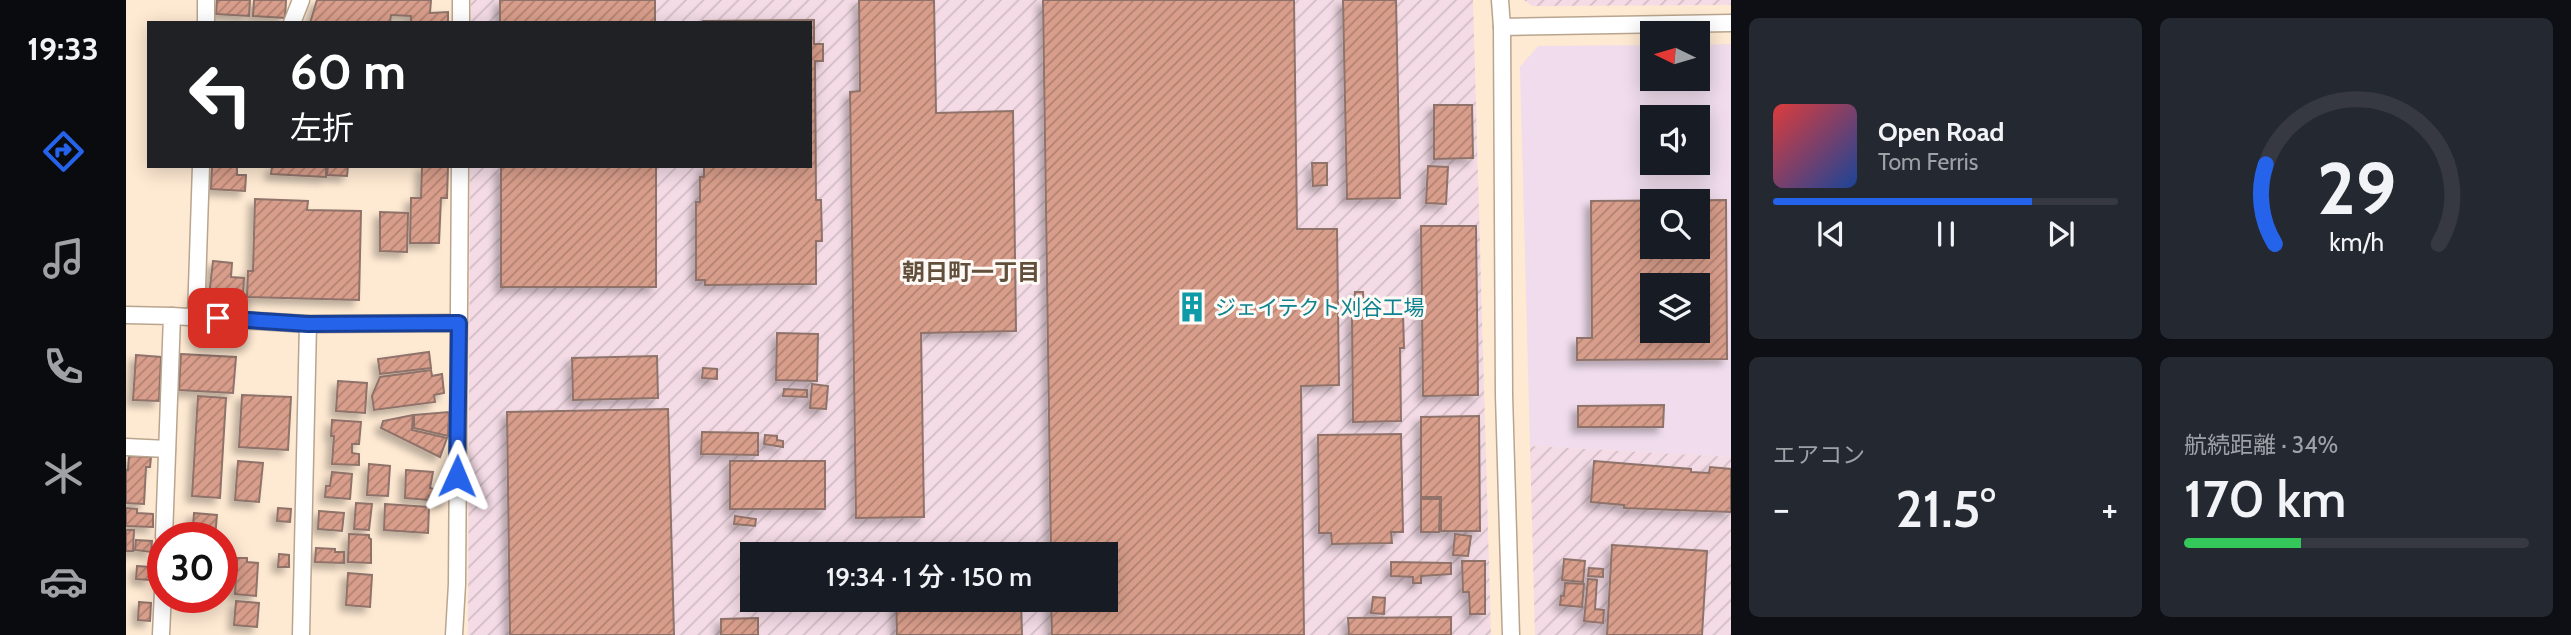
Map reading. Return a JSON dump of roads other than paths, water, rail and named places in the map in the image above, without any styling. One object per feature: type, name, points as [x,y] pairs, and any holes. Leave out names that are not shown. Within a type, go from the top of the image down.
[{"type":"street","points":[[206,0],[206,21]]},
{"type":"street","points":[[293,21],[301,0]]},
{"type":"street","points":[[461,0],[461,21]]},
{"type":"street","points":[[1500,0],[1504,395],[1511,635]]},
{"type":"street","points":[[1502,27],[1731,23]]},
{"type":"street","points":[[196,317],[201,168]]},
{"type":"street","points":[[454,635],[457,584],[460,168]]},
{"type":"street","points":[[126,315],[308,324],[459,323]]},
{"type":"street","points":[[165,522],[172,316]]},
{"type":"street","points":[[301,635],[308,324]]},
{"type":"street","points":[[126,447],[167,449]]},
{"type":"street","points":[[162,613],[162,635]]},
{"type":"place","name":"ジェイテクト刈谷工場","points":[[1192,307]]},
{"type":"district","name":"朝日町一丁目","points":[[971,272]]}]
